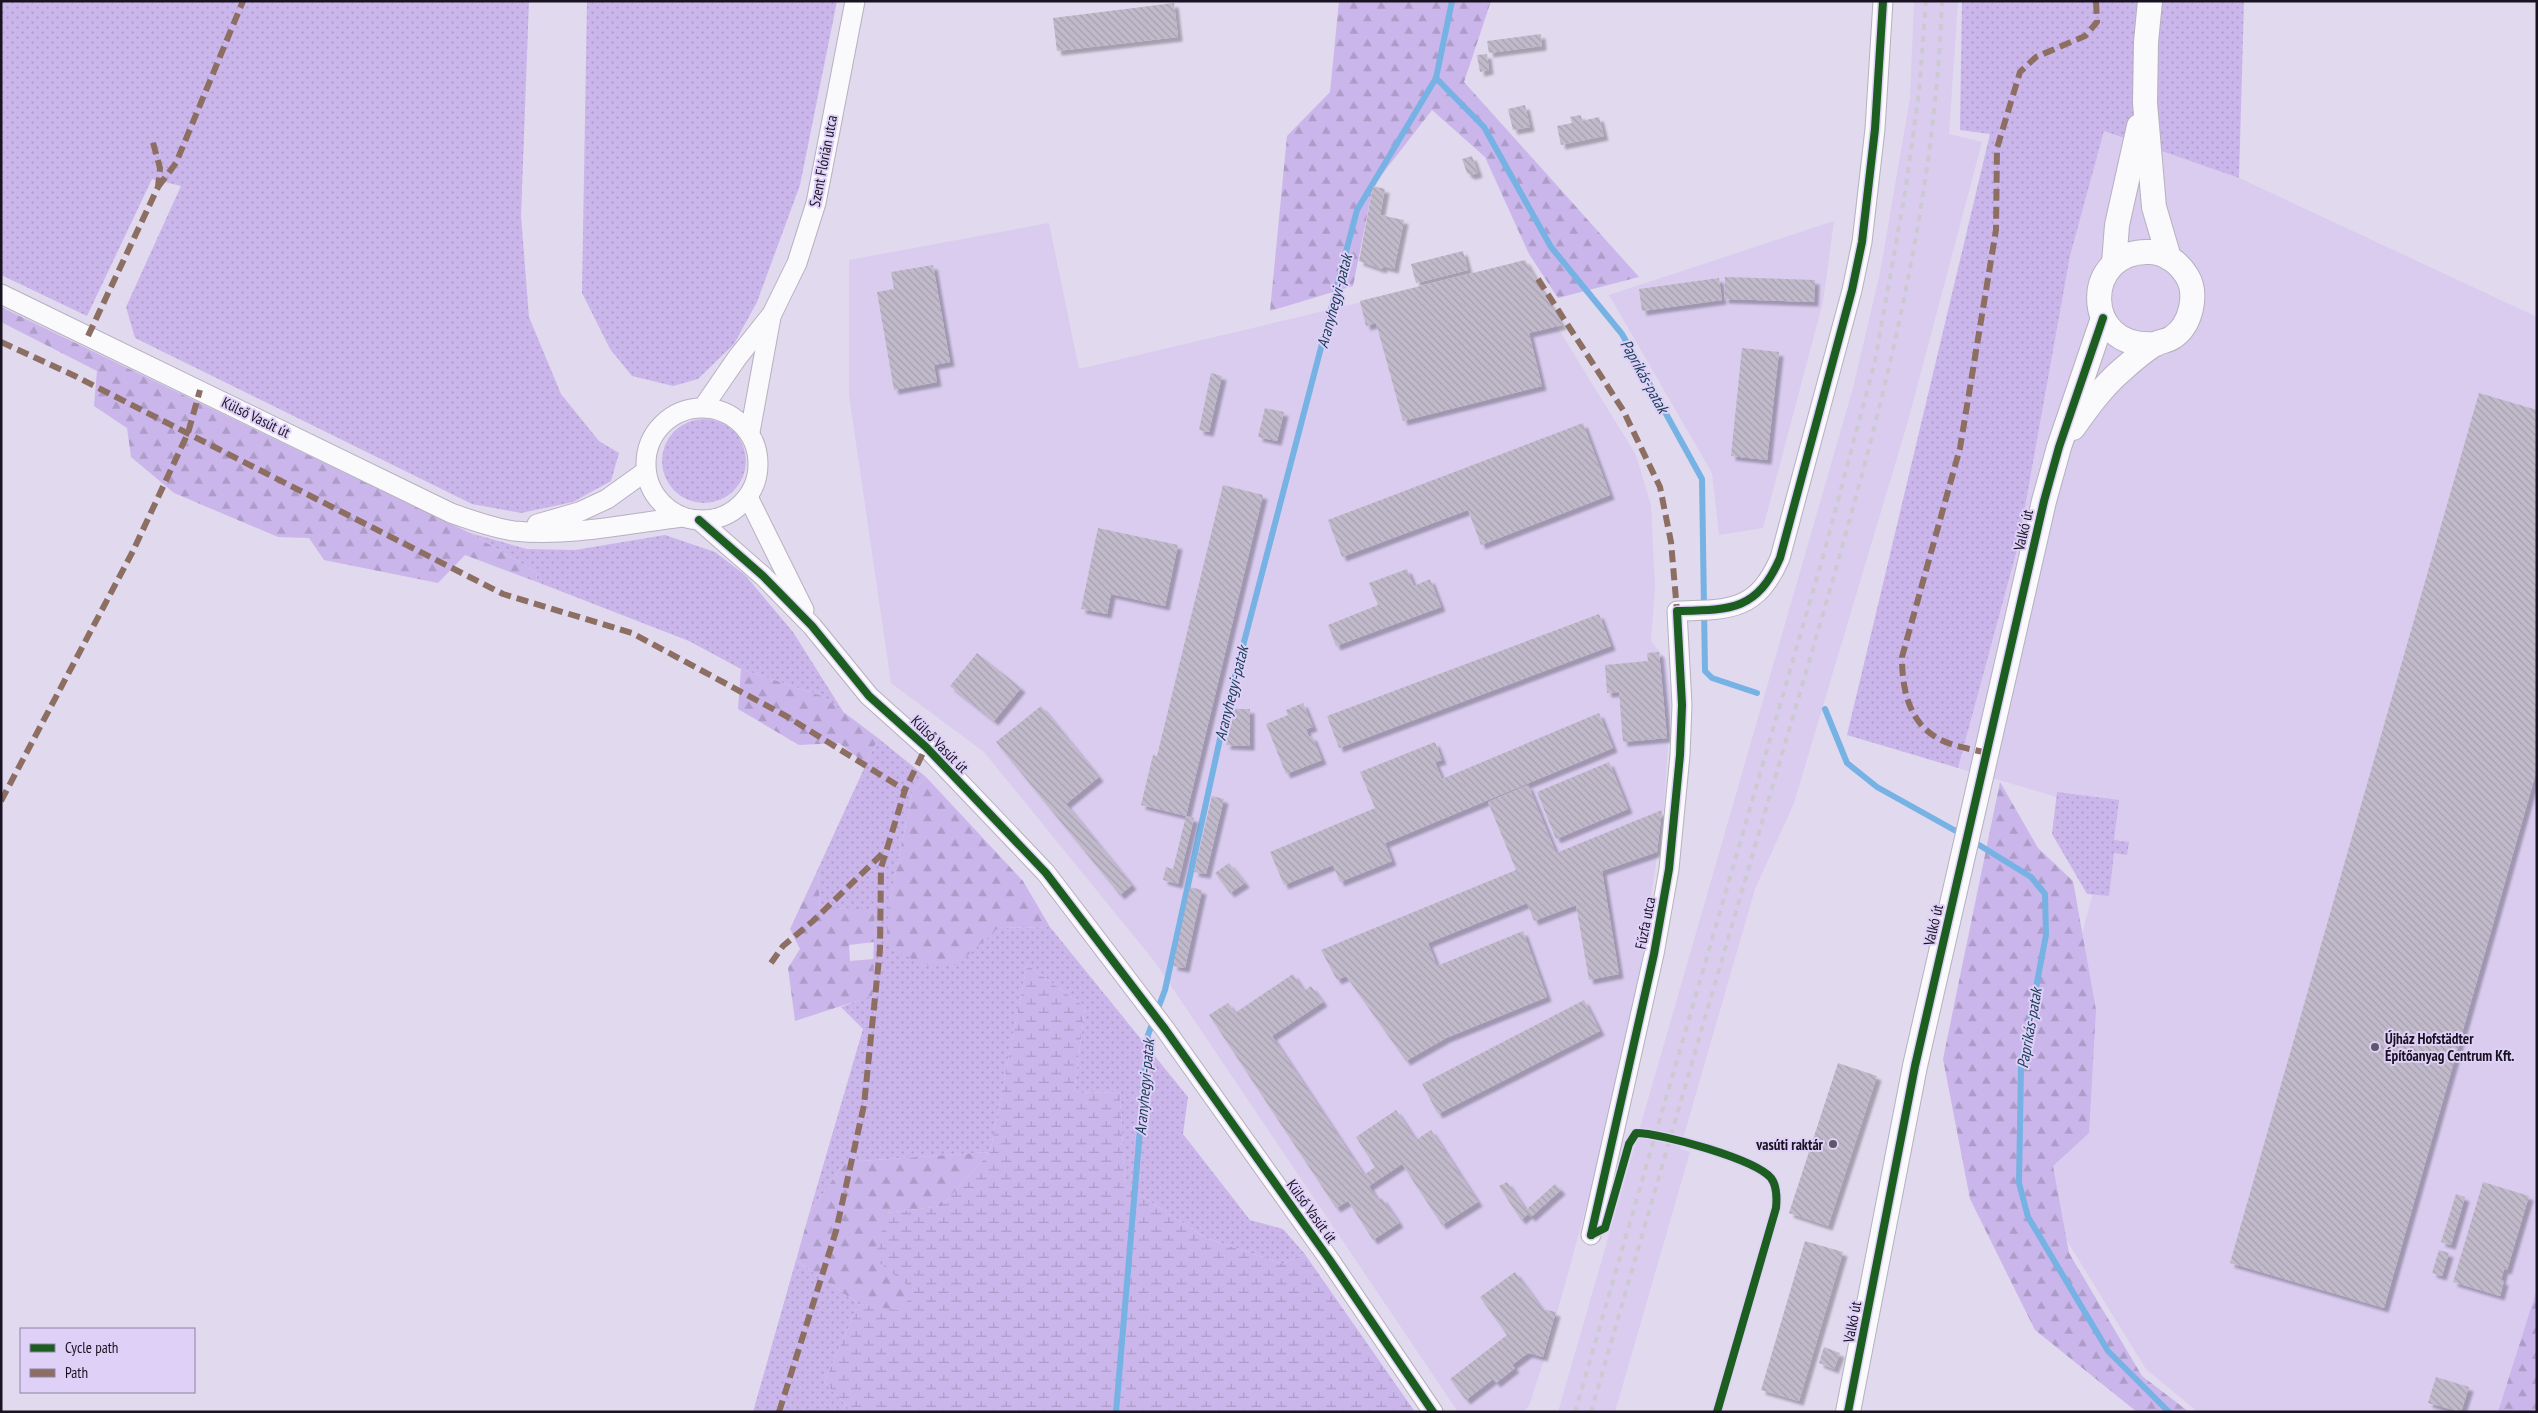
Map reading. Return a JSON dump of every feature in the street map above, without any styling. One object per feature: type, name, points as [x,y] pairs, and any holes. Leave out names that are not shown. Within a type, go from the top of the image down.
[{"type":"street","name":"Szent Flórián utca","points":[[704,406],[737,358],[772,314],[797,263],[816,203],[855,1]]},
{"type":"street","name":"Fűzfa utca","points":[[1591,1235],[1654,954],[1670,869],[1680,754],[1686,611],[1728,608],[1754,598],[1770,580],[1780,558],[1852,290],[1862,242],[1875,128],[1883,1]]},
{"type":"street","points":[[2150,1],[2146,42],[2145,103],[2154,207],[2169,258]]},
{"type":"street","points":[[2114,263],[2117,224],[2145,103]]},
{"type":"street","points":[[2059,447],[2098,393],[2121,370],[2156,344],[2174,337],[2184,324],[2193,297],[2190,282],[2180,264],[2155,252],[2127,255],[2114,263],[2105,274],[2099,288],[2098,304],[2102,318],[2109,329],[2130,343],[2156,344]]},
{"type":"street","name":"Külső Vasút út","points":[[1,294],[451,513],[487,525],[514,531],[584,530],[690,519],[763,576],[812,626],[869,696],[926,747],[1046,872],[1146,1002],[1329,1259],[1433,1412]]},
{"type":"street","name":"Szent Flórián utca","points":[[750,432],[772,314]]},
{"type":"street","name":"Valkó út","points":[[1848,1412],[1898,1146],[2044,501],[2059,447],[2102,318]]},
{"type":"street","points":[[704,406],[726,411],[750,432],[755,441],[760,461],[757,481],[748,497],[732,512],[716,519],[690,519],[667,508],[654,494],[646,471],[648,446],[659,426],[681,410],[704,406]]},
{"type":"street","name":"Külső Vasút út","points":[[514,531],[579,512],[607,499],[646,471]]},
{"type":"street","name":"Külső Vasút út","points":[[748,497],[812,626]]},
{"type":"shaded area","points":[[1914,1],[1958,1],[1949,134],[1982,142],[1908,421],[1794,803],[1755,889],[1680,1149],[1690,1152],[1615,1412],[1558,1412],[1853,388],[1880,273],[1910,98]]},
{"type":"shaded area","points":[[2104,131],[2239,178],[2537,317],[2537,1412],[2198,1412],[2146,1369],[2030,1181],[2083,930],[2115,814],[1958,768],[2018,546],[2070,256]]},
{"type":"shaded area","points":[[1834,221],[1823,302],[1763,528],[1719,535],[1712,473],[1609,295]]},
{"type":"shaded area","points":[[1049,223],[1079,369],[1519,265],[1636,455],[1651,505],[1655,587],[1651,641],[1666,659],[1671,700],[1664,808],[1641,966],[1599,1160],[1545,1357],[1529,1406],[1523,1412],[1458,1412],[1155,962],[984,752],[891,683],[849,395],[849,260]]},
{"type":"green space","points":[[1,1],[529,1],[521,216],[529,317],[561,394],[599,441],[619,453],[611,481],[573,502],[521,513],[472,504],[135,338],[126,307],[181,186],[152,179],[87,316],[1,275]]},
{"type":"green space","points":[[587,1],[837,1],[800,185],[757,302],[734,344],[698,379],[673,386],[632,376],[610,349],[582,293]]},
{"type":"green space","points":[[1339,1],[1491,1],[1464,82],[1639,277],[1558,298],[1529,254],[1485,157],[1432,110],[1373,186],[1353,286],[1270,311],[1287,136],[1330,92]]},
{"type":"green space","points":[[1962,1],[2244,1],[2239,178],[2104,131],[2070,256],[2018,546],[1958,768],[1847,735],[1990,134],[1960,130]]},
{"type":"green space","points":[[1,307],[470,533],[536,572],[537,582],[465,555],[438,583],[324,560],[309,538],[278,537],[174,493],[131,457],[127,428],[94,406],[97,371],[1,322]]},
{"type":"green space","points":[[696,419],[712,419],[728,426],[739,437],[746,453],[743,477],[734,491],[728,496],[712,503],[696,503],[680,496],[669,485],[662,469],[662,453],[669,437],[680,426]]},
{"type":"green space","points":[[470,533],[527,549],[575,550],[665,535],[715,552],[745,575],[793,632],[844,713],[822,696],[741,669],[689,641],[537,582],[536,572]]},
{"type":"green space","points":[[741,669],[822,696],[878,738],[866,764],[839,743],[799,745],[738,709]]},
{"type":"green space","points":[[878,738],[926,777],[913,790],[890,900],[956,965],[998,928],[1050,927],[1188,1097],[1183,1134],[1250,1220],[1283,1229],[1304,1253],[1283,1264],[1206,1238],[1125,1185],[1120,1092],[1074,1093],[1085,1007],[1027,965],[990,1152],[845,1162],[809,1214],[863,1029],[841,1007],[872,995],[875,910],[820,908],[818,869]]},
{"type":"green space","points":[[926,777],[1023,881],[1050,927],[998,928],[957,965],[922,965],[886,944],[890,900],[913,790]]},
{"type":"green space","points":[[2000,782],[2038,848],[2073,881],[2096,1010],[2089,1133],[2053,1166],[2069,1253],[2142,1376],[2189,1412],[2137,1412],[2035,1330],[1970,1199],[1943,1059]]},
{"type":"green space","points":[[2057,792],[2119,800],[2114,840],[2129,842],[2127,855],[2114,853],[2109,896],[2087,894],[2052,834]]},
{"type":"green space","points":[[818,869],[820,908],[875,909],[874,942],[849,945],[850,961],[874,959],[872,996],[795,1021],[788,968],[800,949],[790,929]]},
{"type":"green space","points":[[1027,965],[1085,1007],[1074,1093],[1120,1092],[1125,1185],[1206,1238],[1283,1264],[1304,1253],[1415,1412],[852,1412],[824,1382],[859,1304],[903,1311],[912,1289],[875,1259],[886,1213],[942,1206],[990,1152]]},
{"type":"green space","points":[[990,1152],[942,1206],[886,1213],[913,1289],[903,1312],[859,1304],[796,1260],[809,1214],[845,1162]]},
{"type":"green space","points":[[796,1260],[859,1304],[824,1382],[852,1412],[753,1412]]},
{"type":"green space","points":[[2537,1289],[2537,1412],[2498,1412]]},
{"type":"building","points":[[1174,3],[1178,37],[1057,51],[1053,18]]},
{"type":"building","points":[[1541,34],[1542,46],[1489,53],[1487,41]]},
{"type":"building","points":[[1487,54],[1489,70],[1480,72],[1477,55]]},
{"type":"building","points":[[1525,105],[1530,127],[1513,130],[1508,109]]},
{"type":"building","points":[[1581,115],[1582,121],[1599,117],[1604,136],[1561,145],[1557,126],[1572,123],[1570,117]]},
{"type":"building","points":[[1472,156],[1478,173],[1471,175],[1467,173],[1462,159]]},
{"type":"building","points":[[1373,186],[1385,189],[1380,215],[1404,220],[1394,269],[1383,266],[1382,269],[1359,261]]},
{"type":"building","points":[[1463,251],[1468,270],[1416,283],[1411,264]]},
{"type":"building","points":[[1525,260],[1562,325],[1529,333],[1542,386],[1403,421],[1376,323],[1366,326],[1360,301]]},
{"type":"building","points":[[933,265],[950,362],[934,365],[937,382],[894,390],[877,292],[894,289],[891,272]]},
{"type":"building","points":[[1725,277],[1815,280],[1814,302],[1724,299]]},
{"type":"building","points":[[1719,278],[1722,300],[1642,311],[1639,289]]},
{"type":"building","points":[[1742,348],[1779,352],[1767,460],[1731,456]]},
{"type":"building","points":[[1211,373],[1222,376],[1209,432],[1199,430]]},
{"type":"building","name":"Újház Hofstädter Építőanyag Centrum Kft.","points":[[2479,393],[2537,410],[2537,769],[2384,1308],[2230,1263]]},
{"type":"building","points":[[1265,408],[1284,412],[1277,441],[1258,437]]},
{"type":"building","points":[[1583,423],[1610,495],[1481,545],[1468,510],[1342,557],[1328,520]]},
{"type":"building","points":[[1223,485],[1263,495],[1186,816],[1141,805],[1153,755],[1157,756]]},
{"type":"building","points":[[1098,528],[1178,545],[1165,606],[1111,594],[1107,614],[1081,609]]},
{"type":"building","points":[[1407,569],[1414,586],[1430,579],[1441,607],[1336,646],[1328,625],[1378,605],[1369,583]]},
{"type":"building","points":[[1599,614],[1611,646],[1339,748],[1327,716]]},
{"type":"building","points":[[1659,652],[1667,738],[1623,742],[1619,692],[1607,693],[1605,665],[1648,661],[1647,653]]},
{"type":"building","points":[[977,653],[1021,688],[994,721],[950,686]]},
{"type":"building","points":[[1303,703],[1313,727],[1306,729],[1309,737],[1312,736],[1322,760],[1286,774],[1266,724],[1288,715],[1286,710]]},
{"type":"building","points":[[1041,706],[1099,777],[1066,804],[1132,885],[1120,895],[996,742]]},
{"type":"building","points":[[1232,709],[1250,709],[1250,746],[1226,745]]},
{"type":"building","points":[[1599,713],[1613,748],[1385,843],[1392,861],[1340,882],[1333,865],[1284,885],[1270,852],[1375,808],[1360,772],[1435,742],[1442,760],[1435,762],[1442,779]]},
{"type":"building","points":[[1609,762],[1628,809],[1556,839],[1537,792]]},
{"type":"building","points":[[1528,785],[1556,853],[1662,810],[1657,852],[1602,871],[1619,974],[1589,980],[1576,905],[1534,921],[1527,903],[1428,943],[1437,966],[1523,931],[1547,997],[1446,1038],[1406,1061],[1346,976],[1337,980],[1321,950],[1516,870],[1488,802]]},
{"type":"building","points":[[1212,796],[1224,799],[1206,874],[1194,872]]},
{"type":"building","points":[[1186,816],[1194,818],[1178,884],[1163,880],[1166,867],[1173,869]]},
{"type":"building","points":[[1229,863],[1245,883],[1230,893],[1215,873]]},
{"type":"building","points":[[1190,887],[1202,890],[1185,968],[1173,966]]},
{"type":"building","points":[[1293,974],[1304,991],[1311,986],[1323,1002],[1272,1036],[1364,1175],[1375,1167],[1356,1137],[1396,1110],[1416,1140],[1431,1130],[1478,1202],[1442,1225],[1402,1164],[1369,1186],[1378,1200],[1382,1198],[1399,1223],[1373,1240],[1348,1201],[1336,1208],[1209,1015],[1228,1003],[1235,1013]]},
{"type":"building","points":[[1584,1000],[1600,1031],[1438,1114],[1422,1084]]},
{"type":"building","name":"vasúti raktár","points":[[1838,1063],[1877,1076],[1828,1226],[1789,1213]]},
{"type":"building","points":[[1507,1182],[1526,1210],[1555,1184],[1561,1190],[1531,1217],[1528,1214],[1521,1220],[1499,1186]]},
{"type":"building","points":[[2483,1182],[2529,1196],[2507,1270],[2504,1269],[2501,1280],[2504,1281],[2500,1296],[2453,1282]]},
{"type":"building","points":[[2456,1194],[2465,1197],[2451,1245],[2441,1242]]},
{"type":"building","points":[[1805,1241],[1843,1252],[1799,1401],[1761,1390]]},
{"type":"building","points":[[2439,1250],[2449,1253],[2442,1276],[2432,1273]]},
{"type":"building","points":[[1515,1272],[1542,1309],[1556,1312],[1543,1357],[1528,1353],[1512,1365],[1515,1368],[1496,1383],[1493,1379],[1466,1400],[1450,1379],[1507,1335],[1480,1297]]},
{"type":"building","points":[[1824,1347],[1840,1353],[1834,1369],[1819,1363]]},
{"type":"building","points":[[2436,1377],[2469,1387],[2461,1412],[2428,1403]]},
{"type":"waterway","name":"Aranyhegyi-patak","points":[[1116,1412],[1148,1035],[1165,990],[1227,707],[1357,210],[1436,78],[1452,1]]},
{"type":"waterway","name":"Paprikás-patak","points":[[1436,78],[1484,127],[1551,247],[1622,334],[1702,479],[1705,671],[1712,678],[1757,693]]},
{"type":"waterway","name":"Paprikás-patak","points":[[1825,709],[1847,763],[1877,787],[1963,835]]},
{"type":"waterway","name":"Paprikás-patak","points":[[1971,840],[2031,877],[2045,894],[2046,935],[2021,1066],[2019,1183],[2028,1217],[2108,1351],[2169,1412]]},
{"type":"railway","points":[[1575,1412],[1824,553],[1875,361],[1905,193],[1919,92],[1926,1]]},
{"type":"railway","points":[[1591,1412],[1839,556],[1887,374],[1924,189],[1936,95],[1942,1]]},
{"type":"marked path","points":[[158,187],[176,163],[243,1]]},
{"type":"marked path","points":[[1987,753],[1941,740],[1921,725],[1906,694],[1902,657],[1960,448],[1996,230],[1997,148],[2020,72],[2036,57],[2085,36],[2097,22],[2096,1]]},
{"type":"marked path","points":[[88,336],[158,187],[160,168],[152,139]]},
{"type":"marked path","points":[[1538,279],[1623,410],[1660,487],[1671,542],[1677,611]]},
{"type":"marked path","points":[[1,342],[75,376],[503,594],[632,633],[786,716],[905,790]]},
{"type":"marked path","points":[[1,801],[133,551],[188,433],[200,390]]},
{"type":"marked path","points":[[779,1412],[836,1231],[864,1105],[880,949],[881,868],[905,790],[926,747]]},
{"type":"marked path","points":[[771,963],[783,946],[813,921],[885,851]]},
{"type":"cycle path","points":[[1591,1235],[1654,954],[1669,869],[1680,755],[1682,705],[1677,611],[1712,610],[1740,604],[1751,598],[1762,588],[1780,558],[1852,290],[1862,242],[1875,129],[1883,1]]},
{"type":"cycle path","points":[[1848,1412],[1915,1066],[2044,501],[2059,447],[2103,318]]},
{"type":"cycle path","points":[[699,520],[763,576],[812,626],[869,696],[926,747],[1046,873],[1165,1029],[1329,1259],[1433,1412]]},
{"type":"cycle path","points":[[1591,1235],[1605,1228],[1629,1144],[1636,1133],[1665,1137],[1707,1148],[1747,1163],[1771,1178],[1775,1188],[1776,1208],[1717,1412]]},
{"type":"place","name":"Újház Hofstädter Építőanyag Centrum Kft.","points":[[2375,1047]]},
{"type":"place","name":"vasúti raktár","points":[[1833,1144]]}]
